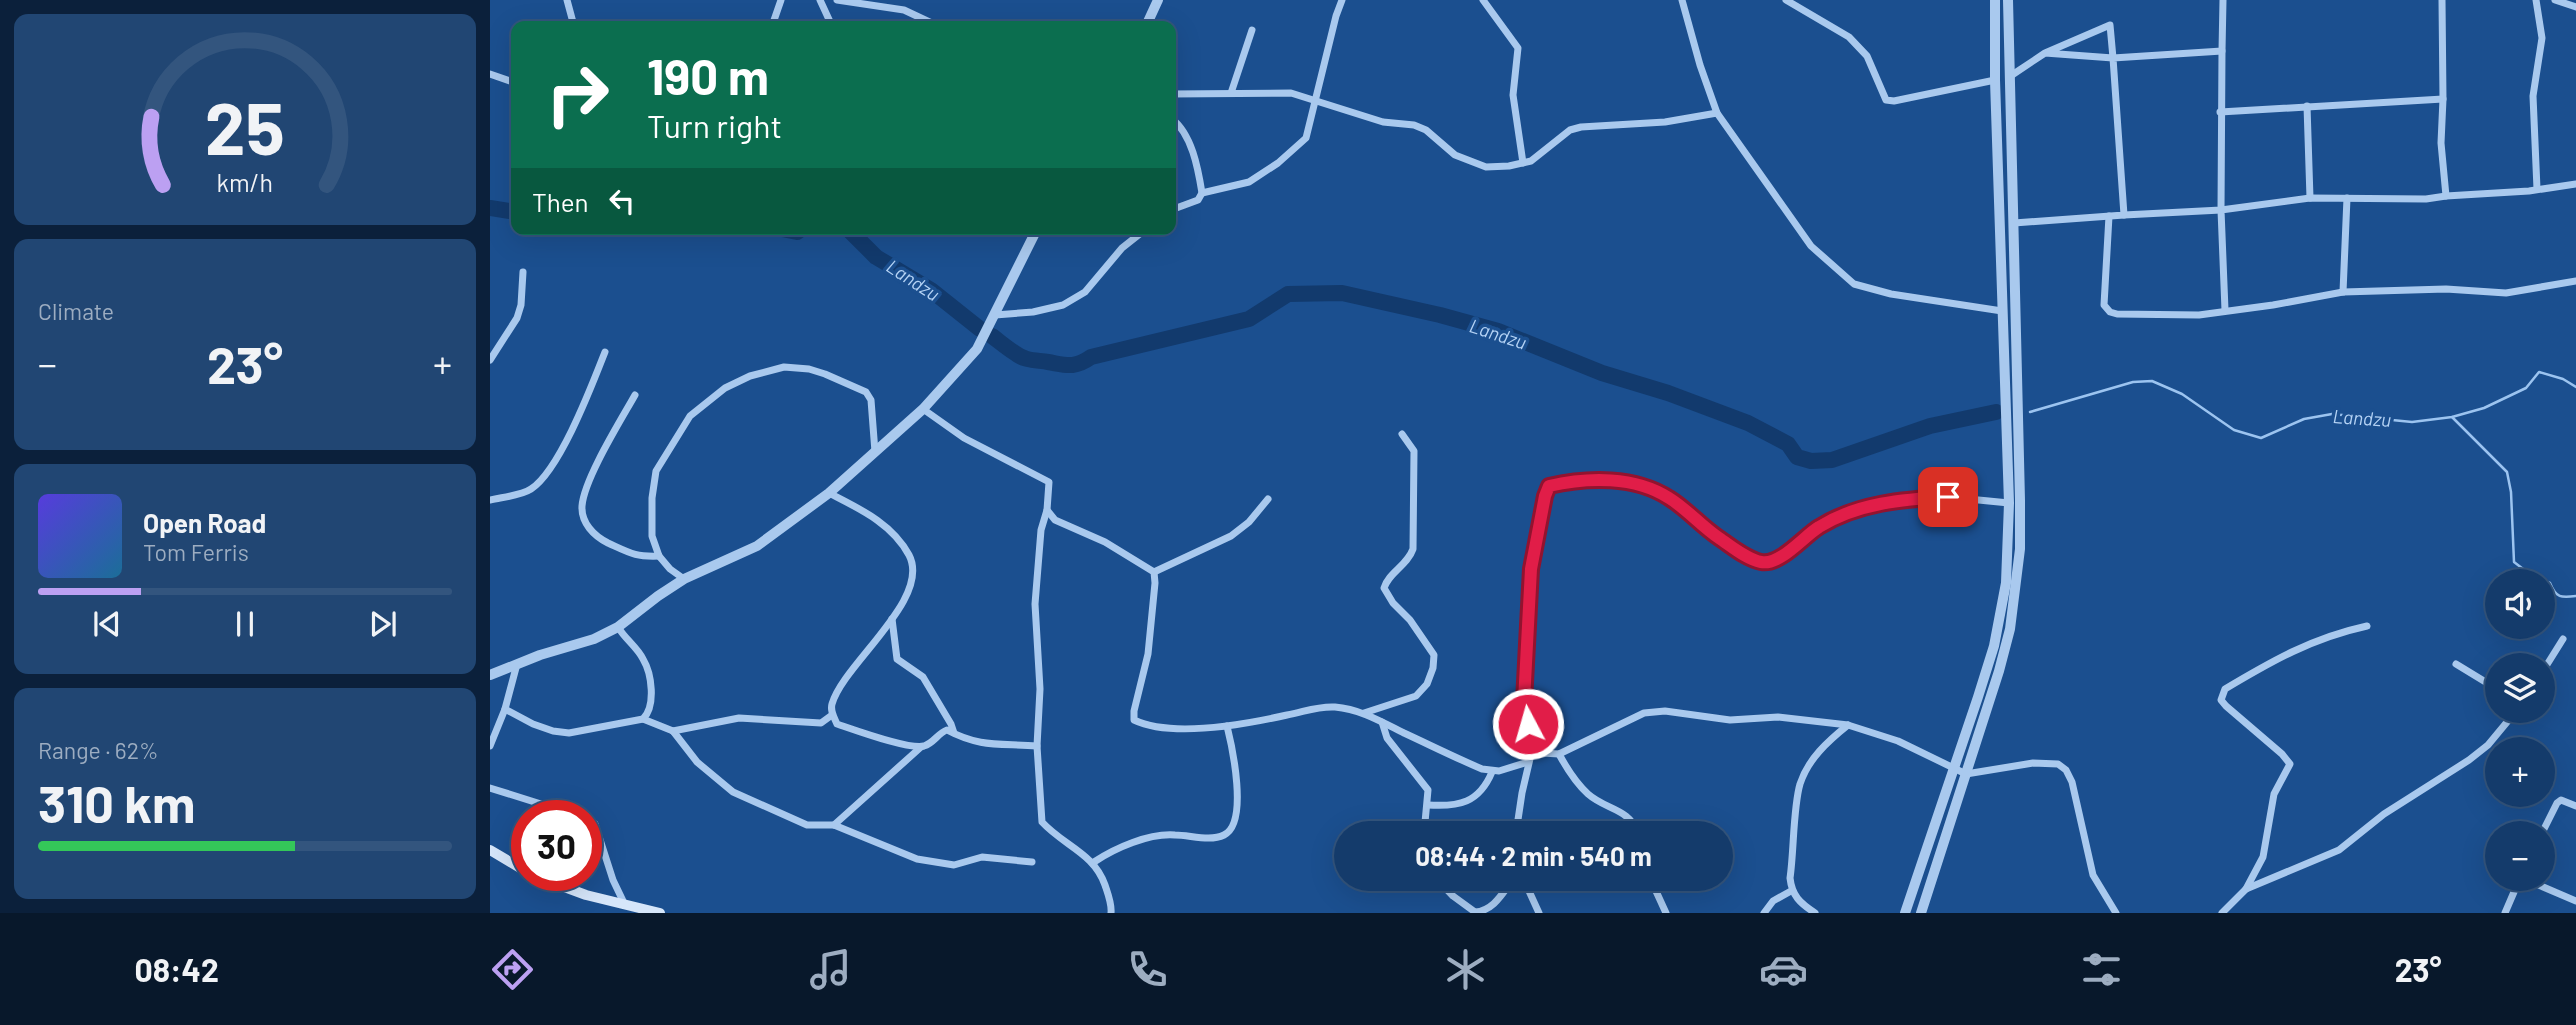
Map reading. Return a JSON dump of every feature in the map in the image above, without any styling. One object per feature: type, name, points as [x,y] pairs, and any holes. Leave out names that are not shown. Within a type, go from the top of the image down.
[{"type":"main road","points":[[490,850],[511,863]]},
{"type":"main road","points":[[573,891],[660,913]]},
{"type":"street","points":[[567,0],[573,21]]},
{"type":"street","points":[[774,21],[781,0]]},
{"type":"street","points":[[820,0],[830,21]]},
{"type":"street","points":[[837,0],[904,10],[927,21]]},
{"type":"street","points":[[1148,21],[1158,0]]},
{"type":"street","points":[[1202,193],[1249,182],[1278,163],[1306,138],[1342,0]]},
{"type":"street","points":[[1483,0],[1518,48],[1513,95],[1522,163]]},
{"type":"street","points":[[1682,0],[1717,113],[1811,246],[1854,284],[1891,294],[2003,311]]},
{"type":"street","points":[[1786,0],[1849,37],[1867,56],[1886,100],[1894,101],[1995,80]]},
{"type":"street","points":[[1905,913],[1994,646],[2006,583],[2009,503],[1995,80],[1995,0]]},
{"type":"street","points":[[1921,913],[1999,671],[2010,629],[2020,549],[2008,0]]},
{"type":"street","points":[[2223,0],[2220,112],[2225,310]]},
{"type":"street","points":[[2442,0],[2441,143],[2446,196]]},
{"type":"street","points":[[2536,0],[2542,38],[2533,96],[2537,189]]},
{"type":"street","points":[[2555,0],[2576,7]]},
{"type":"street","points":[[2010,77],[2045,53],[2110,25],[2124,215]]},
{"type":"street","points":[[1231,93],[1252,30]]},
{"type":"street","points":[[2045,53],[2113,58],[2222,51]]},
{"type":"street","points":[[490,74],[511,81]]},
{"type":"street","points":[[1176,94],[1291,93],[1383,122],[1414,125],[1426,130],[1455,155],[1486,167],[1531,161],[1570,130],[1581,127],[1665,122],[1717,113]]},
{"type":"street","points":[[2220,112],[2443,99]]},
{"type":"street","points":[[2307,106],[2310,198]]},
{"type":"street","points":[[1176,122],[1181,126],[1189,144],[1202,193],[1198,200],[1176,208]]},
{"type":"street","points":[[2014,223],[2221,210],[2310,198],[2426,199],[2575,185]]},
{"type":"street","points":[[2343,292],[2347,198]]},
{"type":"street","points":[[2109,216],[2104,305],[2110,312],[2130,315],[2199,315],[2273,306],[2343,292],[2446,289],[2506,293],[2576,281]]},
{"type":"street","points":[[490,675],[594,639],[618,627],[657,596],[684,579],[757,547],[829,493],[923,409],[978,349],[1034,235]]},
{"type":"street","points":[[995,314],[1033,312],[1063,305],[1074,299],[1086,292],[1122,248],[1138,235]]},
{"type":"street","points":[[490,360],[517,317],[521,305],[523,272]]},
{"type":"street","points":[[490,500],[529,491],[542,481],[570,434],[605,352]]},
{"type":"street","points":[[684,579],[670,569],[659,556],[652,536],[652,498],[656,471],[690,416],[725,388],[750,376],[784,367],[809,369],[866,391],[871,400],[874,452]]},
{"type":"street","points":[[635,395],[588,485],[582,504],[583,512],[587,527],[602,540],[636,556],[659,556]]},
{"type":"street","points":[[923,409],[964,438],[1049,482],[1047,510],[1041,530],[1035,604],[1040,689],[1037,746],[1042,822],[1094,862],[1108,892],[1111,913]]},
{"type":"street","points":[[1364,713],[1416,696],[1427,684],[1433,668],[1434,655],[1384,588],[1386,580],[1409,559],[1413,549],[1414,451],[1402,434]]},
{"type":"street","points":[[1518,821],[1533,746],[1524,701],[1531,569],[1549,486],[1602,480],[1641,483],[1669,498],[1735,549],[1763,563],[1798,546],[1817,528],[1843,514],[1902,499],[1948,497],[2009,503]]},
{"type":"street","points":[[829,493],[875,517],[910,556],[911,577],[898,611],[846,680],[832,704],[832,715],[837,724],[897,743],[921,747]]},
{"type":"street","points":[[1154,572],[1231,537],[1249,522],[1268,499]]},
{"type":"street","points":[[1047,510],[1055,520],[1105,542],[1154,572]]},
{"type":"street","points":[[1154,572],[1148,654],[1134,720],[1171,729],[1227,726],[1320,706],[1338,707],[1364,713],[1492,772],[1528,762]]},
{"type":"street","points":[[892,619],[897,660],[923,677],[954,733]]},
{"type":"street","points":[[2222,913],[2246,889],[2263,857],[2274,794],[2290,764],[2282,754],[2225,706],[2221,695],[2225,689],[2306,645],[2333,633],[2367,626]]},
{"type":"street","points":[[618,627],[644,660],[650,680],[649,710],[643,719]]},
{"type":"street","points":[[2554,653],[2563,639]]},
{"type":"street","points":[[490,746],[496,725],[505,709],[517,664]]},
{"type":"street","points":[[2456,664],[2485,682]]},
{"type":"street","points":[[505,709],[533,724],[569,733],[643,719],[673,731],[697,762],[733,792],[807,825],[834,825],[917,859],[954,865],[982,857],[1032,862]]},
{"type":"street","points":[[1533,746],[1542,753],[1559,754],[1644,713],[1665,711],[1730,720],[1779,717],[1848,725],[1898,741],[1966,774],[2033,763],[2058,764],[2066,770],[2071,782],[2093,875],[2116,913]]},
{"type":"street","points":[[673,731],[739,718],[821,723],[832,715]]},
{"type":"street","points":[[1382,722],[1392,746],[1428,790],[1426,821]]},
{"type":"street","points":[[2246,889],[2339,850],[2384,814],[2469,760],[2488,745],[2506,723]]},
{"type":"street","points":[[1815,913],[1801,904],[1791,891],[1800,785],[1818,753],[1848,725]]},
{"type":"street","points":[[1094,862],[1108,853],[1147,839],[1175,835],[1215,837],[1225,835],[1230,830],[1237,804],[1237,774],[1227,726]]},
{"type":"street","points":[[834,825],[941,732],[947,730],[984,744],[1037,746]]},
{"type":"street","points":[[1559,754],[1570,774],[1588,793],[1598,802],[1629,817],[1631,821]]},
{"type":"street","points":[[1428,805],[1451,807],[1467,802],[1480,791],[1492,772]]},
{"type":"street","points":[[490,788],[528,800]]},
{"type":"street","points":[[2548,821],[2561,800],[2576,806]]},
{"type":"street","points":[[602,846],[624,903]]},
{"type":"street","points":[[1448,891],[1475,912],[1483,912],[1493,905],[1504,891]]},
{"type":"street","points":[[1529,891],[1539,913]]},
{"type":"street","points":[[1656,891],[1666,913]]},
{"type":"street","points":[[1764,913],[1773,901],[1791,891]]},
{"type":"street","points":[[2505,913],[2515,891]]},
{"type":"street","points":[[2552,891],[2576,901]]},
{"type":"waterway","name":"Landzu","points":[[490,208],[511,211]]},
{"type":"waterway","name":"Landzu","points":[[854,235],[876,257],[931,290],[980,329]]},
{"type":"waterway","name":"Landzu","points":[[992,336],[1023,358],[1075,365],[1091,357],[1249,319],[1288,294],[1342,293],[1498,331],[1602,373],[1668,393],[1748,423],[1788,444],[1797,457],[1811,461],[1832,460],[1930,426],[1996,412]]},
{"type":"waterway","name":"Landzu","points":[[2030,412],[2133,382],[2152,381],[2182,394],[2234,430],[2261,438],[2304,419],[2332,414],[2412,422],[2452,417],[2484,408],[2526,388],[2539,372],[2563,379],[2576,387]]},
{"type":"waterway","points":[[2452,417],[2507,472],[2511,492],[2514,562],[2531,575],[2550,583],[2554,592],[2560,596],[2576,596]]},
{"type":"route","points":[[1528,724],[1524,701],[1531,569],[1549,486],[1602,480],[1641,483],[1669,498],[1735,549],[1763,563],[1798,546],[1817,528],[1843,514],[1902,499],[1948,497]]}]
